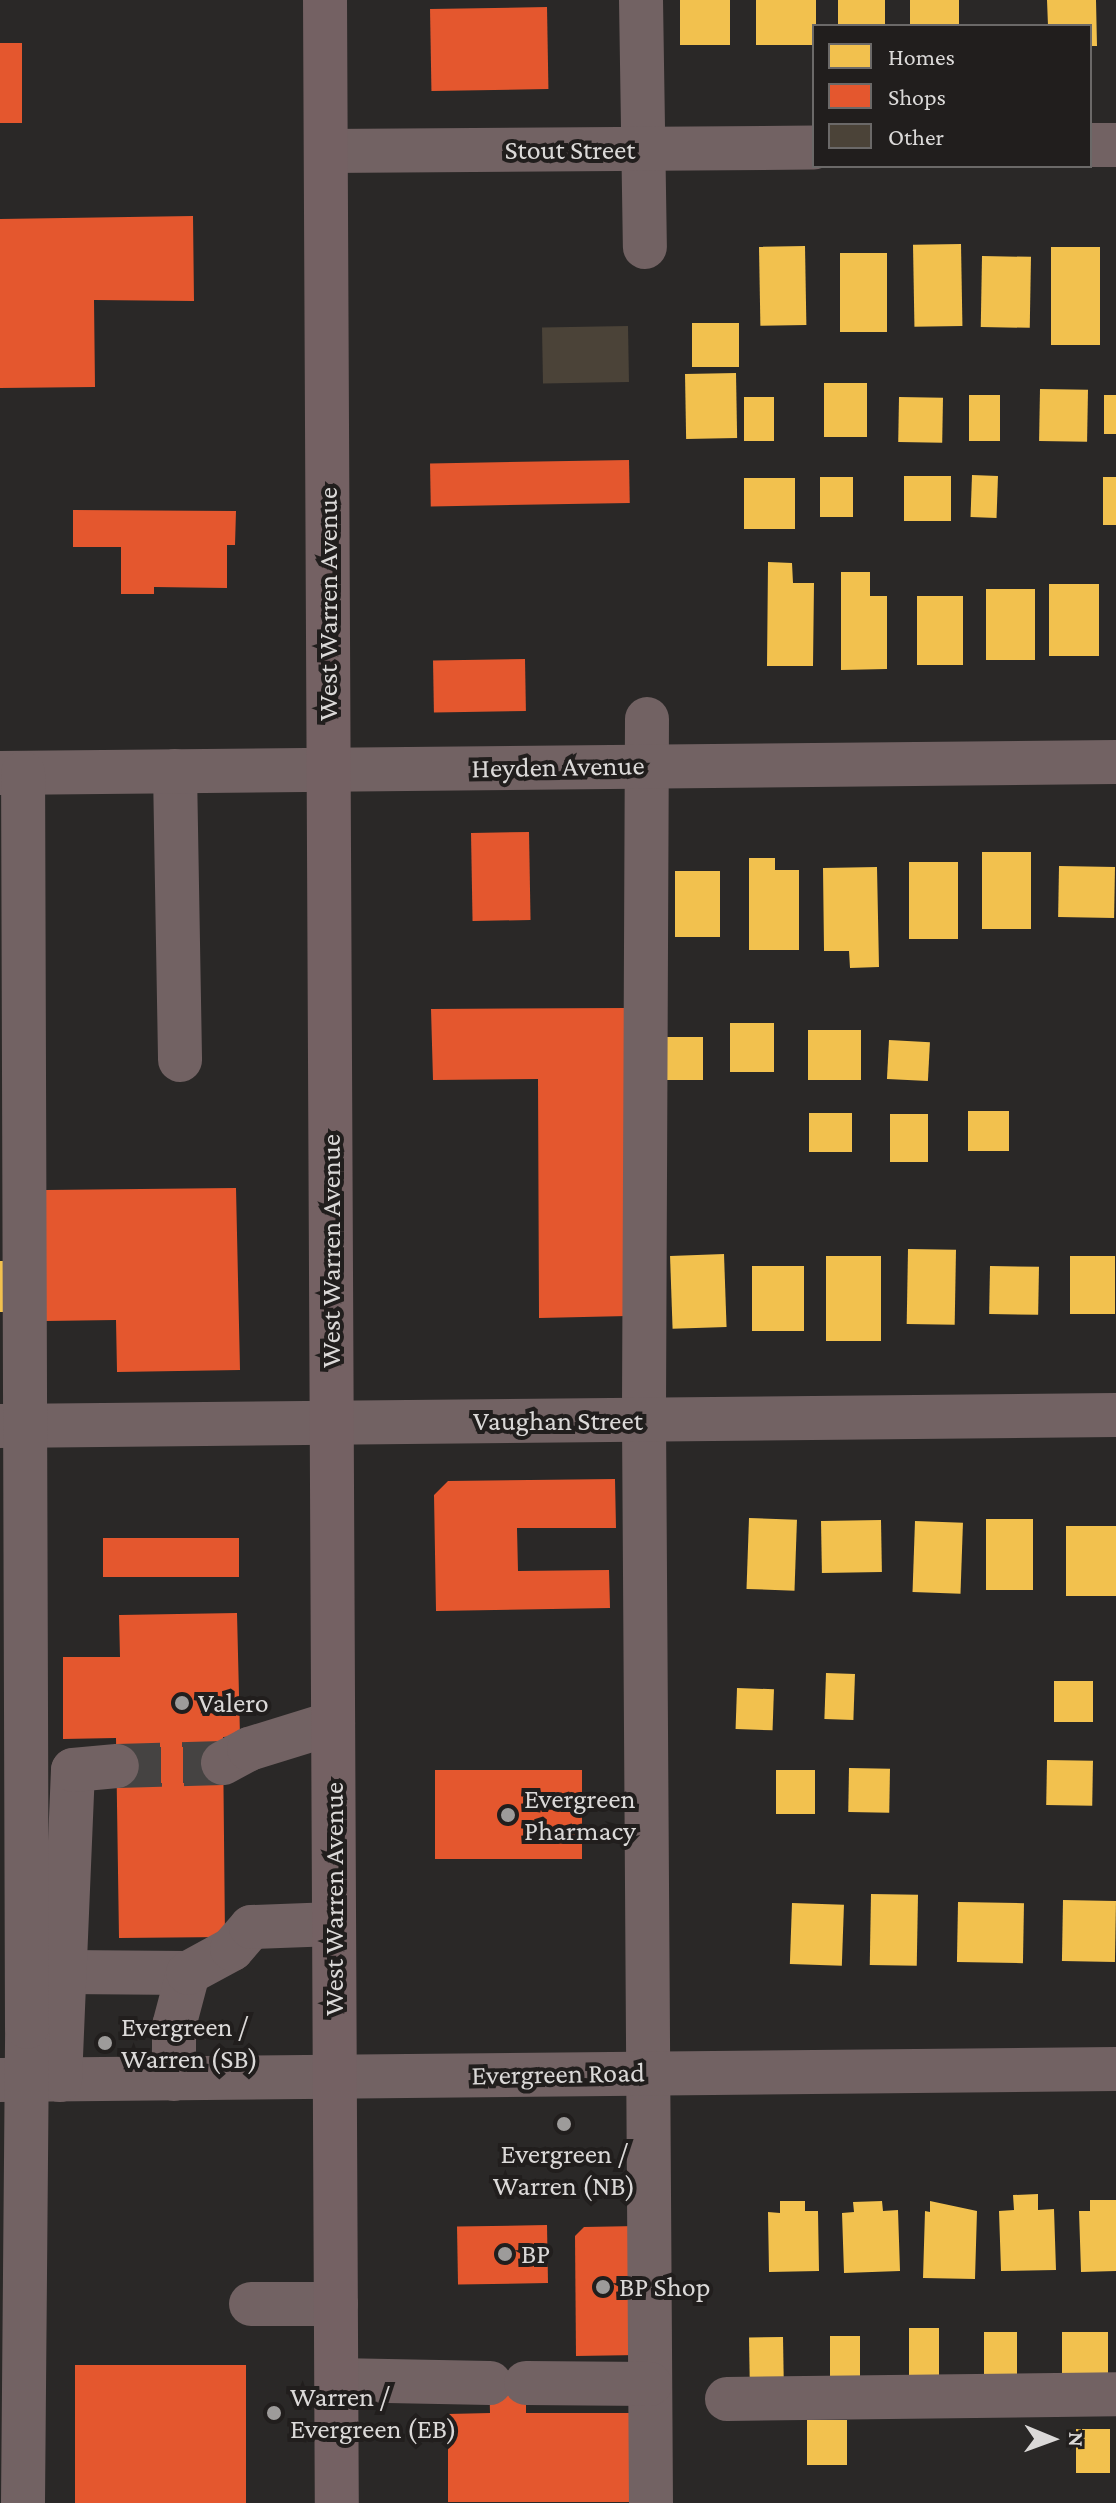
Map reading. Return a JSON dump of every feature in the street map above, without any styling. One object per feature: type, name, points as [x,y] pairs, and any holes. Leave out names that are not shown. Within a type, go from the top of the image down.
[{"type":"main road","name":"West Warren Avenue","points":[[325,0],[337,2503]]},
{"type":"street","points":[[641,0],[641,150],[645,247]]},
{"type":"street","points":[[1092,145],[1116,145]]},
{"type":"street","name":"Stout Street","points":[[326,151],[812,148]]},
{"type":"street","points":[[647,719],[644,1420],[651,2503]]},
{"type":"street","name":"Heyden Avenue","points":[[11,773],[1116,762]]},
{"type":"street","points":[[175,771],[180,1060]]},
{"type":"street","points":[[11,773],[14,1426],[29,2080],[23,2503]]},
{"type":"street","name":"Vaughan Street","points":[[14,1426],[1116,1415]]},
{"type":"street","points":[[223,1763],[249,1749],[333,1723]]},
{"type":"street","points":[[29,2080],[66,1972],[73,1770],[117,1766]]},
{"type":"street","points":[[66,1972],[188,1973],[232,1949],[251,1927],[334,1924]]},
{"type":"street","points":[[174,2079],[174,2026],[188,1973]]},
{"type":"street","name":"Evergreen Road","points":[[29,2080],[1116,2069]]},
{"type":"street","points":[[251,2304],[336,2304]]},
{"type":"street","points":[[337,2380],[650,2384]]},
{"type":"street","points":[[727,2399],[1116,2394]]},
{"type":"building: Homes","points":[[680,0],[730,0],[730,45],[680,45]]},
{"type":"building: Homes","points":[[756,0],[816,0],[812,45],[756,45]]},
{"type":"building: Homes","points":[[838,0],[885,0],[885,24],[838,24]]},
{"type":"building: Homes","points":[[910,0],[959,0],[959,24],[910,24]]},
{"type":"building: Homes","points":[[1047,0],[1096,0],[1097,46],[1092,46],[1092,24],[1048,24]]},
{"type":"building: Homes","points":[[961,244],[962,326],[914,327],[913,245]]},
{"type":"building: Homes","points":[[805,246],[806,325],[760,326],[759,247]]},
{"type":"building: Homes","points":[[1051,247],[1100,247],[1100,345],[1051,345]]},
{"type":"building: Homes","points":[[840,253],[887,253],[887,332],[840,332]]},
{"type":"building: Homes","points":[[982,256],[1031,257],[1030,328],[981,327]]},
{"type":"building: Homes","points":[[692,323],[739,323],[739,367],[692,367]]},
{"type":"building: Homes","points":[[736,373],[737,438],[686,439],[685,374]]},
{"type":"building: Homes","points":[[824,383],[867,383],[867,437],[824,437]]},
{"type":"building: Homes","points":[[1040,389],[1088,390],[1087,442],[1039,441]]},
{"type":"building: Homes","points":[[969,395],[1000,395],[1000,441],[969,441]]},
{"type":"building: Homes","points":[[1104,395],[1116,395],[1116,434],[1104,434]]},
{"type":"building: Homes","points":[[744,397],[774,397],[774,441],[744,441]]},
{"type":"building: Homes","points":[[899,397],[943,398],[942,443],[898,442]]},
{"type":"building: Homes","points":[[972,475],[998,476],[997,518],[971,517]]},
{"type":"building: Homes","points":[[904,476],[951,476],[951,521],[904,521]]},
{"type":"building: Homes","points":[[820,477],[853,477],[853,517],[820,517]]},
{"type":"building: Homes","points":[[1103,477],[1116,477],[1116,525],[1103,525]]},
{"type":"building: Homes","points":[[744,478],[795,478],[795,529],[744,529]]},
{"type":"building: Homes","points":[[768,562],[792,563],[793,583],[814,583],[813,666],[767,666]]},
{"type":"building: Homes","points":[[841,572],[870,572],[870,596],[887,596],[887,669],[841,670]]},
{"type":"building: Homes","points":[[1049,584],[1099,584],[1099,656],[1049,656]]},
{"type":"building: Homes","points":[[986,589],[1035,589],[1035,660],[986,660]]},
{"type":"building: Homes","points":[[917,596],[963,596],[963,665],[917,665]]},
{"type":"building: Homes","points":[[982,852],[1031,852],[1031,929],[982,929]]},
{"type":"building: Homes","points":[[749,858],[775,858],[775,870],[799,870],[799,950],[749,950]]},
{"type":"building: Homes","points":[[909,862],[958,862],[958,939],[909,939]]},
{"type":"building: Homes","points":[[1059,866],[1115,867],[1114,918],[1058,917]]},
{"type":"building: Homes","points":[[877,867],[879,967],[850,968],[849,951],[824,951],[823,868]]},
{"type":"building: Homes","points":[[675,871],[720,871],[720,937],[675,937]]},
{"type":"building: Homes","points":[[730,1023],[774,1023],[774,1072],[730,1072]]},
{"type":"building: Homes","points":[[808,1030],[861,1030],[861,1080],[808,1080]]},
{"type":"building: Homes","points":[[663,1037],[703,1037],[703,1080],[663,1080]]},
{"type":"building: Homes","points":[[889,1040],[930,1042],[928,1081],[887,1079]]},
{"type":"building: Homes","points":[[968,1111],[1009,1111],[1009,1151],[968,1151]]},
{"type":"building: Homes","points":[[809,1113],[852,1113],[852,1152],[809,1152]]},
{"type":"building: Homes","points":[[890,1114],[928,1114],[928,1162],[890,1162]]},
{"type":"building: Homes","points":[[908,1249],[956,1250],[955,1325],[907,1324]]},
{"type":"building: Homes","points":[[724,1254],[727,1327],[673,1329],[670,1256]]},
{"type":"building: Homes","points":[[826,1256],[881,1256],[881,1341],[826,1341]]},
{"type":"building: Homes","points":[[1070,1256],[1115,1256],[1115,1314],[1070,1314]]},
{"type":"building: Homes","points":[[0,1261],[4,1261],[3,1312],[0,1312]]},
{"type":"building: Homes","points":[[752,1266],[804,1266],[804,1331],[752,1331]]},
{"type":"building: Homes","points":[[990,1266],[1039,1267],[1038,1315],[989,1314]]},
{"type":"building: Homes","points":[[749,1518],[797,1520],[794,1591],[747,1589]]},
{"type":"building: Homes","points":[[986,1519],[1033,1519],[1033,1590],[986,1590]]},
{"type":"building: Homes","points":[[881,1520],[882,1572],[822,1573],[821,1521]]},
{"type":"building: Homes","points":[[915,1521],[963,1523],[960,1594],[913,1592]]},
{"type":"building: Homes","points":[[1066,1526],[1116,1526],[1116,1596],[1066,1596]]},
{"type":"building: Homes","points":[[826,1673],[855,1674],[853,1720],[824,1719]]},
{"type":"building: Homes","points":[[1054,1681],[1093,1681],[1093,1722],[1054,1722]]},
{"type":"building: Homes","points":[[737,1688],[774,1689],[773,1730],[736,1729]]},
{"type":"building: Homes","points":[[1047,1760],[1093,1761],[1092,1806],[1046,1805]]},
{"type":"building: Homes","points":[[849,1768],[890,1769],[889,1813],[848,1812]]},
{"type":"building: Homes","points":[[776,1770],[815,1770],[815,1814],[776,1814]]},
{"type":"building: Homes","points":[[871,1894],[918,1895],[917,1966],[870,1965]]},
{"type":"building: Homes","points":[[1063,1900],[1116,1901],[1115,1962],[1062,1961]]},
{"type":"building: Homes","points":[[958,1902],[1024,1903],[1023,1963],[957,1962]]},
{"type":"building: Homes","points":[[792,1903],[844,1905],[842,1966],[790,1964]]},
{"type":"building: Homes","points":[[1038,2194],[1038,2210],[1054,2209],[1056,2270],[1001,2271],[999,2211],[1014,2210],[1013,2195]]},
{"type":"building: Homes","points":[[1090,2200],[1116,2200],[1116,2271],[1081,2272],[1079,2211],[1090,2211]]},
{"type":"building: Homes","points":[[780,2201],[805,2201],[805,2211],[818,2211],[819,2271],[769,2272],[768,2212],[780,2213]]},
{"type":"building: Homes","points":[[882,2201],[883,2211],[898,2210],[900,2271],[844,2273],[842,2213],[854,2212],[853,2202]]},
{"type":"building: Homes","points":[[930,2201],[977,2211],[975,2279],[923,2278],[925,2211],[930,2212]]},
{"type":"building: Homes","points":[[909,2328],[939,2328],[939,2375],[909,2375]]},
{"type":"building: Homes","points":[[984,2332],[1017,2332],[1017,2376],[984,2376]]},
{"type":"building: Homes","points":[[1062,2332],[1108,2332],[1108,2376],[1062,2376]]},
{"type":"building: Homes","points":[[830,2336],[860,2336],[860,2377],[830,2377]]},
{"type":"building: Homes","points":[[783,2337],[784,2379],[750,2380],[749,2338]]},
{"type":"building: Homes","points":[[807,2420],[847,2420],[847,2465],[807,2465]]},
{"type":"building: Homes","points":[[1076,2429],[1110,2429],[1110,2473],[1076,2473]]},
{"type":"building: Shops","points":[[547,7],[548,89],[431,91],[430,9]]},
{"type":"building: Shops","points":[[0,43],[22,43],[22,123],[0,123]]},
{"type":"building: Shops","points":[[193,216],[194,301],[94,300],[95,387],[0,388],[0,219]]},
{"type":"building: Shops","points":[[629,460],[630,503],[431,506],[430,463]]},
{"type":"building: Shops","points":[[73,510],[236,511],[235,545],[227,545],[227,588],[154,587],[154,594],[121,594],[121,547],[73,547]]},
{"type":"building: Shops","points":[[525,659],[526,711],[434,713],[433,661]]},
{"type":"building: Shops","points":[[529,832],[531,920],[473,921],[471,833]]},
{"type":"building: Shops","points":[[628,1008],[628,1316],[539,1318],[538,1079],[433,1080],[431,1009]]},
{"type":"building: Shops","points":[[236,1188],[240,1370],[117,1372],[116,1320],[45,1321],[45,1190]]},
{"type":"building: Shops","points":[[615,1479],[616,1528],[517,1528],[518,1571],[609,1570],[610,1608],[436,1611],[434,1495],[448,1481]]},
{"type":"building: Shops","points":[[103,1538],[239,1538],[239,1577],[103,1577]]},
{"type":"building: Shops","points":[[237,1613],[240,1736],[223,1737],[225,1937],[119,1938],[116,1738],[63,1739],[63,1657],[120,1657],[119,1615]]},
{"type":"building: Shops","name":"Evergreen Pharmacy","points":[[435,1770],[582,1770],[582,1859],[435,1859]]},
{"type":"building: Shops","points":[[547,2225],[548,2283],[458,2285],[457,2227]]},
{"type":"building: Shops","points":[[637,2226],[639,2355],[576,2356],[575,2236],[584,2227]]},
{"type":"building: Shops","points":[[75,2365],[246,2365],[246,2503],[75,2503]]},
{"type":"building: Shops","points":[[489,2372],[526,2372],[526,2413],[631,2413],[632,2502],[448,2502],[448,2414],[490,2413]]},
{"type":"building: Other","points":[[628,326],[629,382],[543,383],[542,328]]},
{"type":"tunnel","points":[[117,1766],[223,1763]]},
{"type":"place","name":"Valero","points":[[182,1703]]},
{"type":"place","name":"Evergreen Pharmacy","points":[[508,1815]]},
{"type":"place","name":"Evergreen / Warren (SB)","points":[[105,2043]]},
{"type":"place","name":"Evergreen / Warren (NB)","points":[[564,2124]]},
{"type":"place","name":"BP","points":[[505,2254]]},
{"type":"place","name":"BP Shop","points":[[603,2287]]},
{"type":"place","name":"Warren / Evergreen (EB)","points":[[274,2413]]}]
